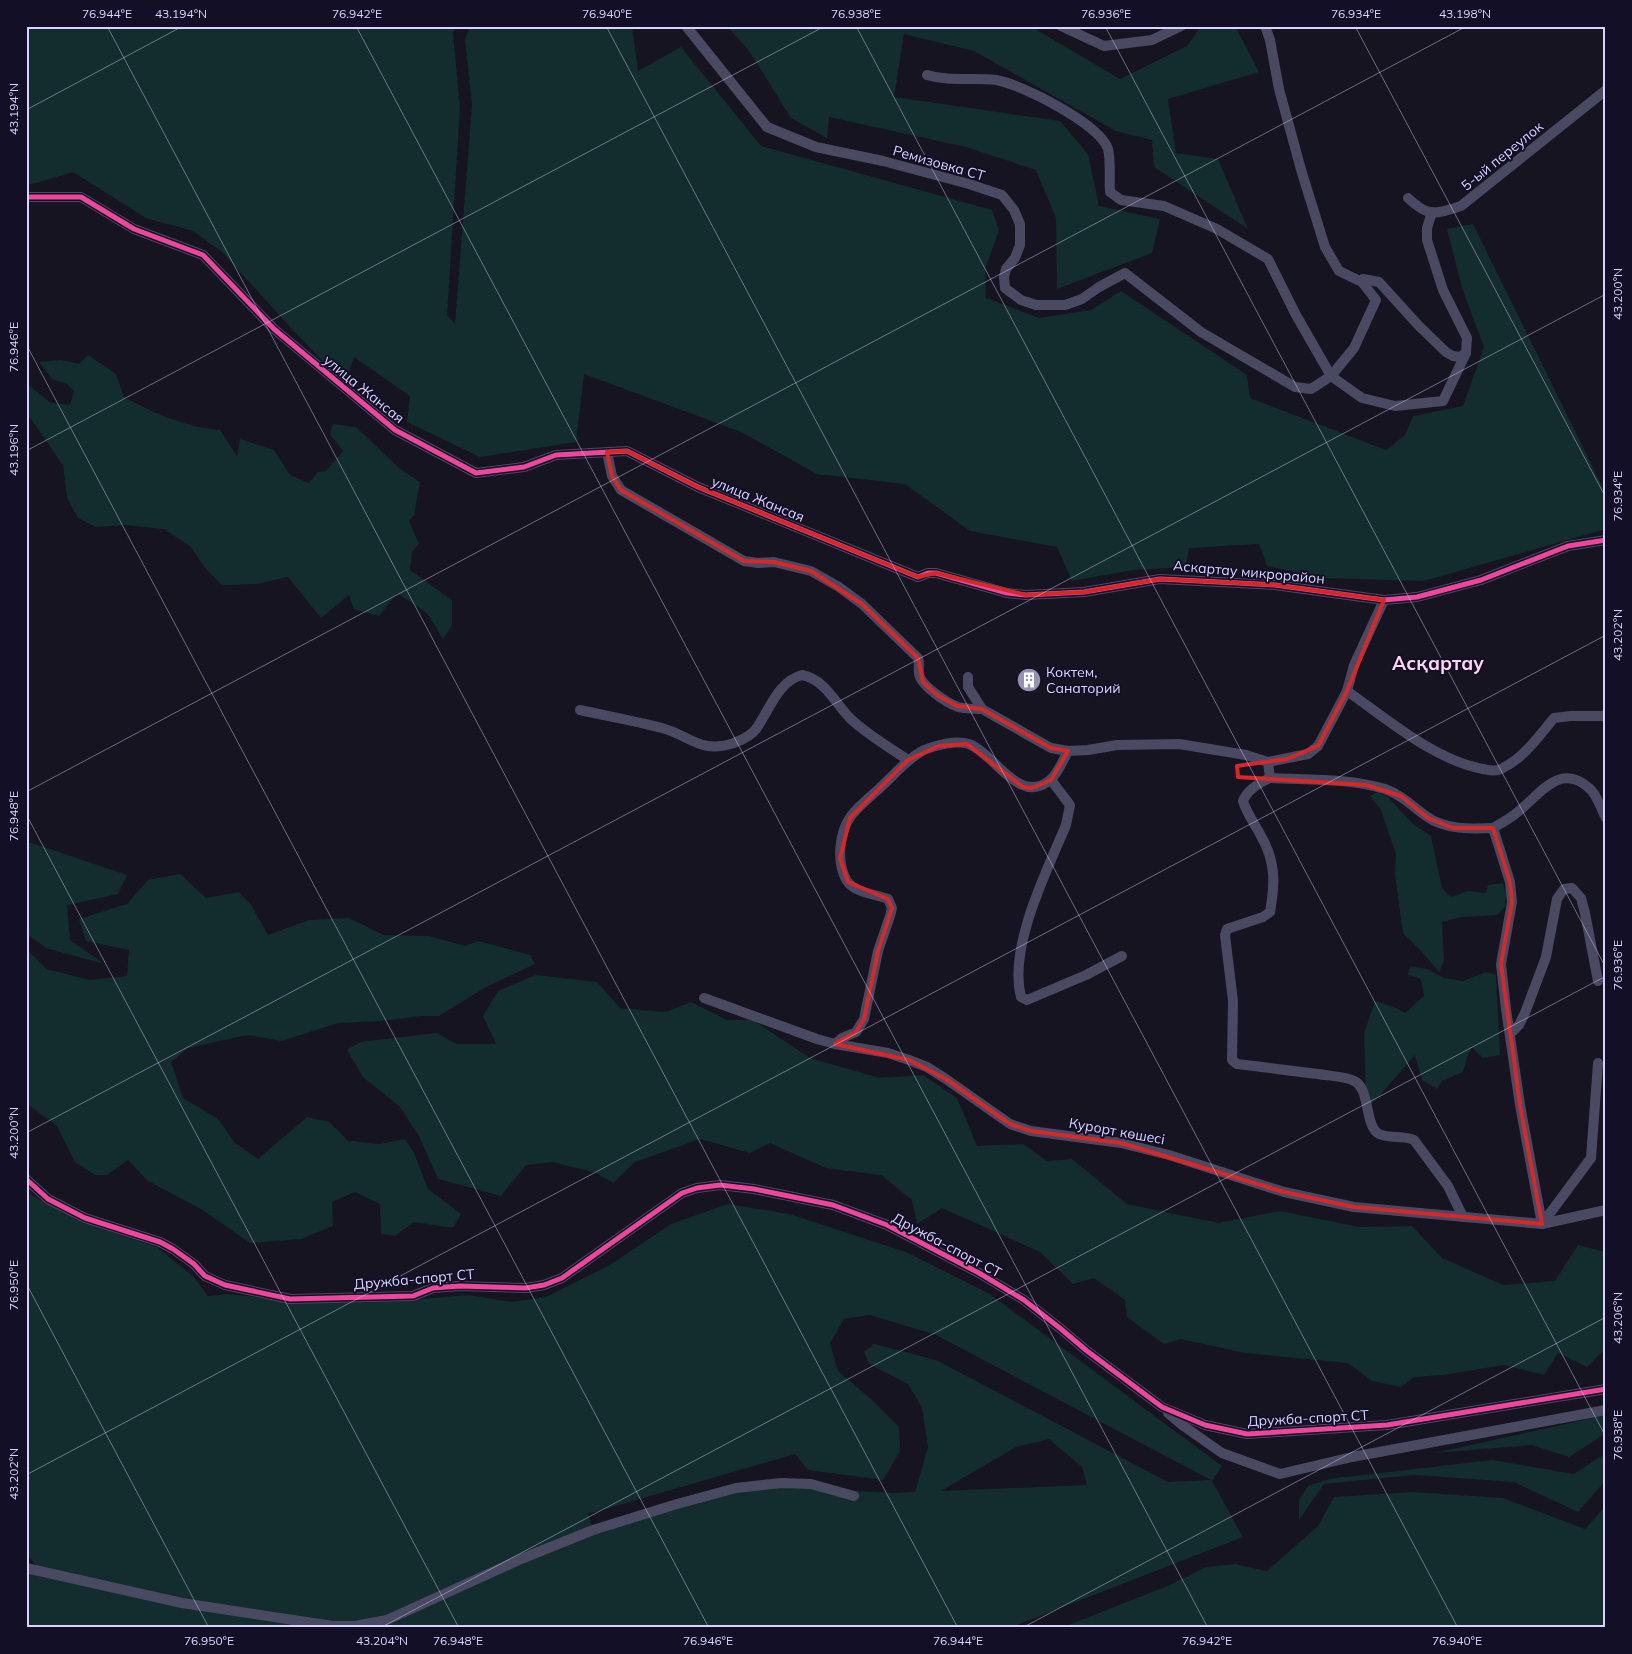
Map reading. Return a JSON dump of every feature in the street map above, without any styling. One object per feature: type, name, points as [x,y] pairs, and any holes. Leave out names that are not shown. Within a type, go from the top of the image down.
[{"type":"street","name":"Ремизовка СТ","points":[[686,26],[767,127],[816,147],[884,161],[1002,195],[1014,210],[1020,224],[1020,245],[1015,258],[1006,268],[1004,277],[1005,288],[1021,300],[1036,305],[1065,305],[1082,299],[1125,273],[1201,332],[1294,387],[1311,388],[1331,376]]},
{"type":"street","points":[[1061,26],[1104,46],[1152,40],[1181,26]]},
{"type":"street","points":[[1265,26],[1270,40],[1281,98],[1325,247],[1339,271],[1362,282],[1376,300],[1354,348],[1331,376]]},
{"type":"street","points":[[927,75],[941,79],[997,80],[1016,86],[1078,118],[1099,134],[1108,149],[1110,192],[1121,200],[1164,206],[1218,229],[1268,259],[1296,315],[1331,376],[1362,398],[1395,406],[1443,401],[1466,353],[1467,338],[1444,290],[1427,240],[1427,228],[1432,212],[1419,208],[1408,198]]},
{"type":"street","name":"5-ый переулок","points":[[1432,212],[1437,214],[1461,206],[1606,90]]},
{"type":"street","name":"улица Жансая","points":[[26,196],[81,197],[134,229],[203,255],[274,329],[395,430],[476,473],[524,467],[556,455],[627,450],[698,487],[917,576]]},
{"type":"street","points":[[1362,282],[1363,278],[1379,282],[1419,326],[1446,352],[1460,357],[1466,353]]},
{"type":"street","points":[[607,452],[612,476],[621,490],[744,561],[758,563],[774,562],[811,571],[839,587],[862,604],[918,658],[920,665],[919,674],[923,682],[937,695],[957,706],[982,710],[1051,748],[1068,752],[1118,745],[1179,744],[1246,755],[1268,762],[1308,754],[1318,746],[1346,691],[1354,665],[1384,600]]},
{"type":"street","name":"Аскартау микрорайон","points":[[917,576],[936,573],[1007,593],[1026,595],[1084,592],[1160,579],[1275,585],[1384,600],[1417,597],[1481,580],[1568,546],[1606,540]]},
{"type":"street","points":[[580,710],[663,728],[697,744],[715,747],[729,744],[750,735],[785,685],[791,680],[802,676],[815,680],[854,722],[908,760]]},
{"type":"street","points":[[968,677],[968,687],[982,710]]},
{"type":"street","points":[[1346,691],[1436,752],[1457,763],[1494,771],[1500,770],[1525,752],[1554,718],[1606,716]]},
{"type":"street","points":[[835,1044],[842,1038],[856,1032],[864,1019],[878,951],[892,908],[888,899],[857,889],[848,882],[842,870],[840,858],[842,840],[850,818],[908,760],[924,751],[939,746],[953,743],[967,744],[982,751],[996,766],[1024,787],[1032,788],[1051,780],[1068,752]]},
{"type":"street","points":[[1268,762],[1270,778]]},
{"type":"street","points":[[1463,1217],[1448,1186],[1414,1140],[1380,1134],[1376,1131],[1372,1124],[1362,1089],[1358,1083],[1328,1076],[1237,1064],[1232,1060],[1233,1001],[1225,935],[1227,929],[1263,917],[1270,912],[1274,888],[1272,862],[1262,837],[1250,819],[1243,801],[1245,795],[1270,778],[1339,781],[1384,789],[1402,796],[1428,818],[1453,828],[1493,828],[1520,811],[1540,790],[1554,782],[1575,778],[1591,789],[1606,818]]},
{"type":"street","points":[[1051,780],[1070,805],[1069,815],[1033,906],[1023,939],[1019,967],[1019,990],[1021,997],[1027,1000],[1048,992],[1122,956]]},
{"type":"street","points":[[1493,828],[1510,882],[1512,902],[1501,964],[1520,1105],[1542,1224]]},
{"type":"street","points":[[1510,1034],[1519,1025],[1546,957],[1557,899],[1564,889],[1572,888],[1581,898],[1598,981]]},
{"type":"street","name":"Курорт көшесі","points":[[704,998],[739,1012],[835,1044],[888,1053],[927,1067],[1010,1124],[1031,1131],[1131,1145],[1169,1154],[1284,1192],[1354,1207],[1542,1224],[1606,1210]]},
{"type":"street","points":[[1542,1224],[1591,1158],[1598,1063]]},
{"type":"street","name":"Дружба-спорт СТ","points":[[26,1179],[48,1199],[85,1218],[160,1242],[194,1264],[206,1276],[225,1285],[290,1299],[413,1296],[433,1288],[460,1286],[526,1288],[544,1285],[562,1278],[682,1193],[697,1188],[720,1185],[754,1189],[833,1205],[887,1226],[979,1272],[1024,1300],[1087,1352],[1162,1407],[1205,1425],[1247,1434],[1387,1425],[1606,1389]]},
{"type":"street","points":[[1162,1407],[1182,1425],[1222,1453],[1280,1474],[1352,1457],[1606,1410]]},
{"type":"street","points":[[26,1568],[182,1603],[333,1626],[355,1626],[387,1620],[521,1559],[593,1530],[736,1488],[781,1482],[811,1484],[854,1496]]},
{"type":"highlighted area","points":[[627,451],[698,487],[918,577],[936,573],[1026,595],[1084,592],[1160,579],[1275,585],[1384,600],[1347,691],[1318,746],[1287,759],[1237,766],[1238,777],[1366,785],[1401,796],[1428,818],[1453,828],[1493,828],[1510,882],[1512,902],[1501,964],[1520,1105],[1542,1224],[1354,1207],[1284,1192],[1121,1143],[1031,1131],[1010,1124],[946,1079],[909,1060],[835,1044],[856,1032],[864,1019],[878,951],[892,908],[888,899],[848,882],[840,858],[850,818],[908,760],[939,746],[967,744],[1023,787],[1032,788],[1051,780],[1068,751],[1051,748],[982,709],[957,706],[937,695],[923,682],[918,658],[862,604],[811,571],[774,562],[744,561],[621,490],[612,476],[607,452]]},
{"type":"green space","points":[[26,26],[456,26],[453,33],[460,108],[447,315],[455,324],[472,105],[465,40],[470,26],[632,26],[638,71],[681,47],[761,146],[992,210],[999,230],[985,269],[986,298],[1039,318],[1091,310],[1121,291],[1247,375],[1250,398],[1386,450],[1405,435],[1413,416],[1463,406],[1484,347],[1462,288],[1447,229],[1473,224],[1606,494],[1606,529],[1424,581],[1324,578],[1267,566],[1259,544],[1189,548],[1186,567],[1132,570],[1072,581],[1057,547],[970,531],[905,484],[817,474],[741,432],[584,374],[576,442],[480,457],[407,422],[410,396],[354,357],[347,377],[331,370],[222,252],[193,231],[146,218],[73,172],[26,184]]},
{"type":"green space","points":[[727,26],[1030,26],[1120,79],[1187,46],[1201,26],[1235,26],[1259,72],[1168,99],[1176,153],[1218,159],[1248,229],[1154,167],[1152,140],[1116,131],[974,51],[904,34],[894,97],[1060,121],[1088,154],[1099,206],[1160,219],[1152,253],[1057,289],[1056,218],[1036,170],[966,147],[829,117],[827,138],[791,118],[749,51]]},
{"type":"green space","points":[[88,355],[116,374],[124,397],[147,409],[181,422],[193,426],[220,430],[237,456],[240,439],[274,450],[290,475],[309,483],[318,472],[326,471],[343,451],[330,434],[333,424],[356,427],[399,468],[420,482],[414,515],[409,521],[419,544],[412,552],[410,570],[452,600],[452,625],[443,639],[427,613],[397,593],[379,616],[354,609],[349,595],[321,618],[288,577],[256,584],[222,585],[205,568],[191,547],[164,529],[125,525],[96,527],[78,518],[67,498],[63,465],[31,419],[26,415],[26,383],[51,403],[70,405],[74,391],[67,384],[52,379],[39,362],[61,360],[79,364]]},
{"type":"green space","points":[[1378,792],[1388,797],[1412,823],[1431,836],[1442,888],[1451,897],[1468,891],[1486,893],[1488,885],[1503,883],[1506,894],[1505,907],[1497,915],[1462,917],[1442,922],[1444,961],[1439,972],[1403,933],[1395,875],[1396,854],[1381,810],[1370,796]]},
{"type":"green space","points":[[26,841],[127,875],[118,894],[67,905],[70,940],[104,964],[46,948],[26,933]]},
{"type":"green space","points":[[180,874],[206,898],[239,892],[251,905],[268,935],[309,920],[349,918],[383,935],[429,936],[465,946],[478,941],[530,955],[535,964],[486,987],[439,1016],[338,1023],[282,1041],[247,1035],[188,1048],[171,1062],[183,1098],[218,1119],[235,1143],[258,1159],[307,1117],[329,1122],[348,1141],[380,1144],[405,1139],[414,1153],[428,1189],[461,1214],[453,1228],[414,1222],[395,1236],[381,1234],[380,1204],[355,1192],[332,1202],[333,1226],[301,1239],[250,1243],[201,1209],[148,1181],[128,1160],[107,1175],[95,1175],[75,1162],[57,1126],[26,1103],[26,949],[47,969],[89,980],[127,976],[129,950],[86,941],[79,919],[127,904],[148,880]]},
{"type":"green space","points":[[1410,966],[1427,969],[1444,978],[1463,981],[1486,972],[1496,975],[1500,1055],[1483,1058],[1472,1047],[1463,1072],[1442,1081],[1437,1089],[1422,1080],[1415,1055],[1372,1104],[1366,1099],[1364,1034],[1375,1001],[1405,1013],[1424,996],[1421,979],[1408,975]]},
{"type":"green space","points":[[536,975],[597,982],[620,1008],[666,1012],[691,1002],[727,1020],[753,1020],[810,1058],[880,1078],[923,1075],[957,1098],[977,1146],[1023,1144],[1047,1161],[1072,1159],[1127,1204],[1218,1223],[1280,1211],[1359,1227],[1412,1226],[1442,1258],[1503,1285],[1555,1281],[1578,1245],[1606,1252],[1606,1348],[1587,1367],[1558,1353],[1544,1375],[1504,1365],[1443,1375],[1414,1377],[1401,1387],[1372,1381],[1348,1363],[1245,1353],[1181,1339],[1164,1344],[1127,1317],[1125,1300],[1094,1278],[1073,1284],[1040,1252],[942,1208],[917,1224],[912,1200],[881,1175],[826,1168],[770,1143],[750,1153],[700,1139],[635,1162],[613,1183],[596,1173],[553,1162],[526,1165],[501,1196],[438,1179],[419,1136],[400,1107],[363,1077],[347,1050],[360,1042],[436,1033],[457,1044],[496,1044],[483,1016],[498,991]]},
{"type":"green space","points":[[26,1192],[81,1222],[157,1247],[194,1277],[208,1296],[228,1294],[313,1303],[389,1302],[468,1295],[512,1302],[546,1297],[610,1265],[671,1224],[728,1204],[789,1214],[906,1252],[990,1294],[1222,1466],[1212,1481],[1243,1537],[1009,1628],[26,1628],[26,1567],[40,1570],[26,1553]],"holes":[[[870,1315],[936,1335],[1211,1480],[1168,1482],[936,1360],[874,1344],[864,1352],[869,1364],[908,1384],[922,1408],[928,1447],[915,1492],[893,1493],[761,1485],[594,1532],[588,1514],[795,1454],[808,1470],[883,1480],[900,1451],[899,1427],[871,1399],[838,1371],[830,1343],[844,1319]],[[1049,1439],[1082,1467],[1087,1485],[941,1491],[1016,1447]]]},
{"type":"green space","points":[[1606,1415],[1606,1433],[1569,1457],[1532,1445],[1435,1453]]},
{"type":"green space","points":[[1606,1453],[1606,1480],[1578,1512],[1514,1482],[1414,1475],[1324,1484],[1299,1520],[1299,1500],[1308,1486],[1329,1479],[1492,1460],[1574,1474]]},
{"type":"green space","points":[[1412,1492],[1503,1498],[1585,1529],[1606,1506],[1606,1628],[1061,1628],[1170,1585],[1206,1567],[1235,1564],[1267,1571],[1318,1526],[1334,1497]]},
{"type":"cycle path","points":[[26,197],[81,197],[134,229],[203,255],[274,329],[395,430],[476,473],[524,467],[556,455],[627,451],[698,487],[918,577],[928,573],[936,573],[1007,593],[1026,595],[1084,592],[1160,579],[1275,585],[1384,600],[1417,597],[1481,580],[1568,546],[1606,540]]},
{"type":"cycle path","points":[[26,1179],[48,1199],[85,1218],[160,1242],[173,1249],[194,1264],[205,1276],[225,1285],[290,1299],[413,1296],[433,1288],[460,1286],[526,1288],[544,1285],[562,1278],[682,1193],[697,1188],[720,1185],[754,1189],[833,1205],[887,1225],[979,1273],[1024,1300],[1087,1351],[1162,1407],[1205,1425],[1247,1434],[1387,1425],[1606,1389]]},
{"type":"place","name":"Коктем, Санаторий","points":[[1029,680]]},
{"type":"district","name":"Асқартау","points":[[1438,663]]}]
